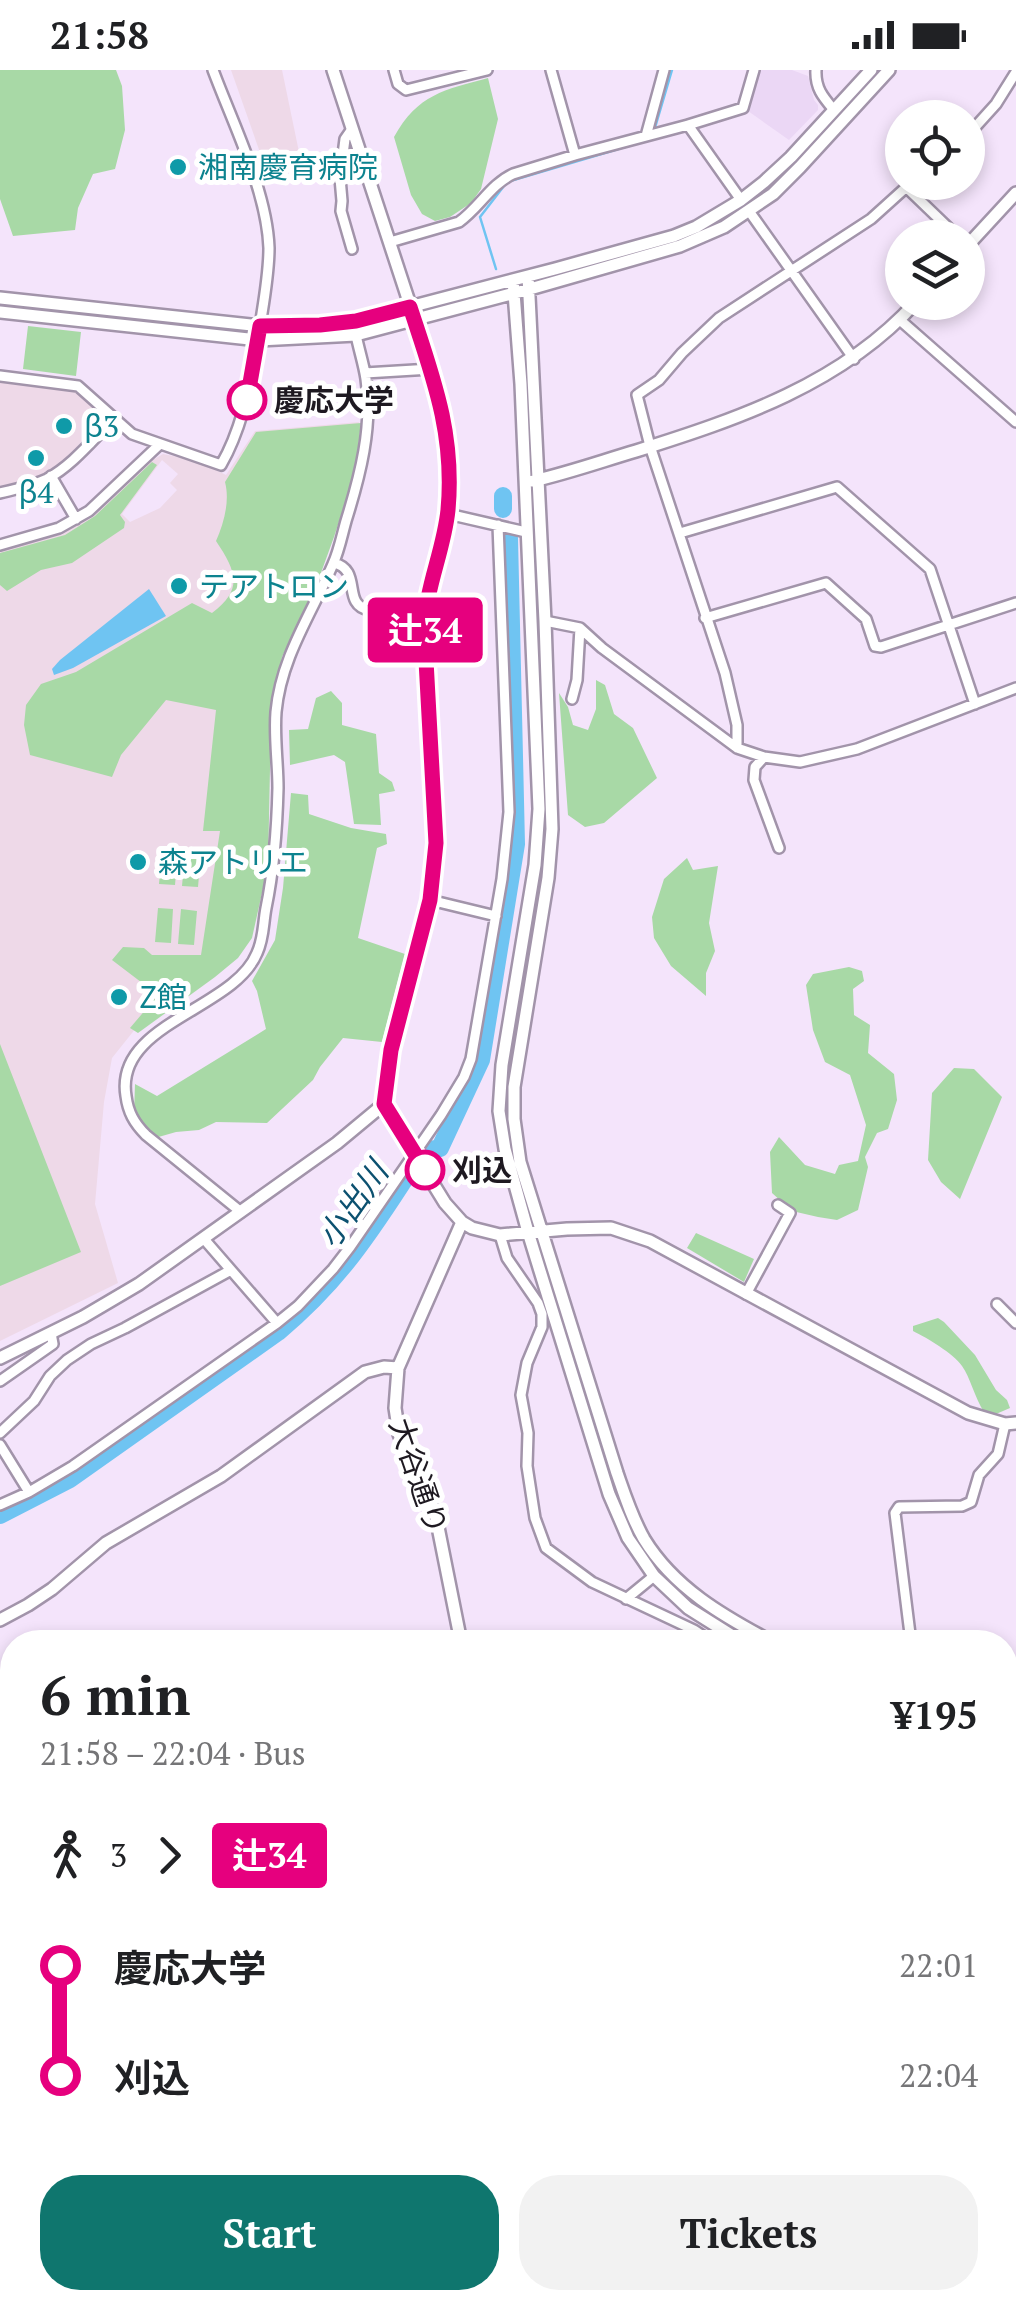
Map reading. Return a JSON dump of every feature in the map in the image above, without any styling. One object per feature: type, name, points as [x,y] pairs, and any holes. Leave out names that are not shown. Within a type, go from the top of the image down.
[{"type":"street","points":[[0,376],[78,386],[132,434],[221,465],[232,446],[247,400],[260,333],[268,247],[258,190],[213,70]]},
{"type":"street","points":[[332,70],[431,369],[444,415],[450,467],[448,514],[424,624],[436,843],[430,900],[391,1050],[384,1104],[451,1211],[472,1228],[500,1235],[590,1227],[632,1234],[968,1412],[1010,1423],[998,1454],[980,1475],[971,1502],[962,1506],[900,1507],[895,1513],[912,1630]]},
{"type":"street","points":[[394,70],[398,84],[406,90],[487,70]]},
{"type":"street","points":[[551,70],[575,154]]},
{"type":"street","points":[[646,136],[664,70]]},
{"type":"street","points":[[390,242],[459,222],[505,177],[744,108],[754,70]]},
{"type":"street","points":[[0,312],[260,333],[356,335],[412,314],[680,246],[724,227],[871,70]]},
{"type":"street","points":[[745,206],[773,194],[889,70]]},
{"type":"street","points":[[814,71],[822,96],[834,110]]},
{"type":"street","points":[[985,116],[1016,72]]},
{"type":"street","points":[[688,126],[854,358]]},
{"type":"street","points":[[352,129],[345,139],[340,178],[340,212],[352,249]]},
{"type":"street","points":[[985,227],[1016,193]]},
{"type":"street","points":[[737,748],[737,725],[724,673],[637,395],[659,380],[720,318],[871,219],[892,200]]},
{"type":"street","points":[[923,200],[942,220]]},
{"type":"street","points":[[529,283],[531,482],[526,532],[539,809],[535,865],[502,1065],[499,1111],[505,1149],[528,1232],[609,1494],[628,1538],[654,1576],[688,1608],[723,1630]]},
{"type":"street","points":[[513,287],[546,621],[552,829],[548,878],[514,1087],[520,1162],[629,1508],[645,1540],[668,1570],[698,1598],[751,1630]]},
{"type":"street","points":[[0,298],[260,333],[412,314]]},
{"type":"street","points":[[531,482],[650,446],[798,392],[854,358],[900,320],[1016,422]]},
{"type":"street","points":[[241,1212],[135,1124],[125,1081],[137,1051],[239,978],[256,956],[264,934],[274,866],[276,712],[287,660],[334,562],[357,486],[367,433],[365,373],[356,335]]},
{"type":"street","points":[[365,373],[431,369]]},
{"type":"street","points":[[0,493],[52,476],[114,419]]},
{"type":"street","points":[[0,544],[42,534],[76,519],[100,502],[160,444]]},
{"type":"street","points":[[52,476],[76,519]]},
{"type":"street","points":[[680,534],[837,487],[930,569],[975,704]]},
{"type":"street","points":[[448,514],[526,532]]},
{"type":"street","points":[[0,1505],[74,1466],[298,1306],[333,1269],[417,1158],[464,1077],[472,1059],[507,843],[498,525]]},
{"type":"street","points":[[334,562],[348,570],[355,601],[361,607],[370,611],[426,606]]},
{"type":"street","points":[[705,618],[826,583],[866,619],[874,646],[881,647],[1016,603]]},
{"type":"street","points":[[546,621],[580,628],[737,748],[764,757],[800,762],[857,749],[1016,688]]},
{"type":"street","points":[[572,699],[580,628]]},
{"type":"street","points":[[764,757],[755,767],[754,780],[778,848]]},
{"type":"street","points":[[430,900],[496,916]]},
{"type":"street","points":[[0,1358],[140,1284],[337,1143],[384,1104]]},
{"type":"street","points":[[746,1294],[790,1213],[778,1205]]},
{"type":"street","points":[[0,1620],[52,1589],[106,1543],[221,1476],[365,1372],[398,1368],[462,1222]]},
{"type":"street","points":[[500,1235],[507,1258],[542,1314],[542,1327],[526,1363],[521,1395],[528,1433],[526,1466],[539,1533],[546,1548],[592,1582],[694,1630]]},
{"type":"street","points":[[204,1239],[277,1324]]},
{"type":"street","points":[[0,1433],[34,1401],[50,1376],[67,1360],[231,1270]]},
{"type":"street","points":[[997,1304],[1016,1323]]},
{"type":"street","points":[[0,1380],[53,1344],[51,1333]]},
{"type":"street","name":"大谷通り","points":[[398,1368],[395,1408],[399,1434],[435,1512],[459,1630]]},
{"type":"street","points":[[0,1445],[29,1492]]},
{"type":"street","points":[[626,1600],[654,1576]]},
{"type":"shaded area","points":[[231,70],[282,70],[299,152],[263,161]]},
{"type":"shaded area","points":[[758,70],[792,70],[808,76],[818,110],[789,140],[748,111]]},
{"type":"shaded area","points":[[0,381],[71,389],[80,393],[104,419],[58,466],[34,480],[0,488]]},
{"type":"shaded area","points":[[359,422],[277,658],[245,931],[136,1028],[112,1058],[95,1204],[118,1283],[0,1341],[0,550],[70,529],[103,507],[163,454],[198,461],[226,475],[255,431]],"holes":[[[162,460],[178,474],[170,483],[177,490],[160,508],[130,522],[122,514]]]},
{"type":"green space","points":[[0,70],[116,70],[122,86],[125,130],[115,169],[93,174],[78,208],[75,230],[13,236],[0,199]]},
{"type":"green space","points":[[488,78],[498,119],[481,189],[471,203],[450,217],[435,221],[422,214],[411,195],[394,137],[413,111],[434,96]]},
{"type":"green space","points":[[28,326],[81,332],[76,376],[23,369]]},
{"type":"green space","points":[[361,423],[355,472],[334,537],[282,657],[271,721],[268,866],[252,938],[238,958],[138,1033],[130,1028],[158,995],[112,960],[123,947],[144,948],[152,955],[201,955],[220,831],[203,831],[216,710],[166,700],[121,755],[112,777],[30,755],[24,725],[26,705],[41,684],[76,672],[192,603],[212,613],[229,596],[233,588],[232,571],[216,541],[225,512],[225,482],[256,432]]},
{"type":"green space","points":[[152,462],[157,465],[120,515],[124,528],[72,563],[41,570],[7,591],[0,585],[0,553],[65,535],[95,516]]},
{"type":"green space","points":[[596,680],[605,685],[614,714],[633,728],[657,778],[604,823],[585,827],[568,815],[559,693],[573,725],[588,730],[596,709]]},
{"type":"green space","points":[[331,691],[342,703],[342,725],[376,734],[379,773],[392,782],[395,791],[379,794],[381,825],[354,824],[345,762],[334,755],[290,765],[289,730],[308,729],[316,698]]},
{"type":"green space","points":[[291,793],[308,795],[309,814],[386,834],[387,844],[377,848],[358,938],[405,954],[382,1042],[343,1038],[313,1080],[267,1123],[216,1122],[199,1130],[155,1138],[134,1114],[135,1084],[157,1096],[266,1029],[252,981],[275,940]]},
{"type":"green space","points":[[162,850],[178,851],[175,885],[159,884]]},
{"type":"green space","points":[[185,852],[201,853],[198,887],[182,886]]},
{"type":"green space","points":[[687,858],[693,870],[718,866],[709,923],[715,951],[706,973],[706,996],[671,966],[654,938],[652,917],[664,879]]},
{"type":"green space","points":[[158,908],[173,909],[171,943],[155,942]]},
{"type":"green space","points":[[181,909],[197,911],[194,945],[178,944]]},
{"type":"green space","points":[[849,967],[862,971],[864,981],[853,989],[854,1015],[870,1025],[868,1053],[894,1074],[897,1100],[888,1129],[877,1133],[865,1157],[868,1167],[858,1210],[837,1220],[792,1211],[772,1193],[770,1152],[779,1137],[805,1165],[835,1174],[839,1165],[858,1161],[866,1125],[850,1075],[825,1062],[813,1030],[806,985],[813,974]]},
{"type":"green space","points":[[0,1044],[81,1252],[0,1286]]},
{"type":"green space","points":[[954,1068],[974,1069],[1002,1097],[960,1199],[941,1182],[928,1160],[932,1093]]},
{"type":"green space","points":[[368,1176],[386,1180],[361,1214],[338,1199],[350,1184]]},
{"type":"green space","points":[[696,1233],[754,1259],[744,1282],[687,1248]]},
{"type":"green space","points":[[938,1318],[975,1355],[1010,1408],[996,1414],[984,1412],[958,1361],[913,1331],[913,1326]]},
{"type":"water","points":[[149,589],[166,616],[54,675],[52,669],[60,660]]},
{"type":"waterway","points":[[654,131],[672,70]]},
{"type":"waterway","points":[[496,269],[480,217],[507,182],[652,139]]},
{"type":"waterway","name":"小出川","points":[[503,496],[503,509]]},
{"type":"waterway","name":"小出川","points":[[0,1515],[70,1479],[278,1332],[346,1262],[418,1161],[440,1148],[481,1060],[516,844],[509,538]]},
{"type":"bus line","name":"辻34","points":[[247,400],[260,326],[356,321],[410,307],[444,415],[450,467],[448,514],[424,624],[436,843],[434,872],[425,926],[391,1050],[384,1104],[425,1170]]},
{"type":"place","name":"湘南慶育病院","points":[[178,167]]},
{"type":"place","name":"慶応大学","points":[[247,400]]},
{"type":"place","name":"β3","points":[[64,426]]},
{"type":"place","name":"β4","points":[[36,458]]},
{"type":"place","name":"テアトロン","points":[[179,586]]},
{"type":"place","name":"森アトリエ","points":[[138,862]]},
{"type":"place","name":"Ζ館","points":[[119,997]]},
{"type":"place","name":"刈込","points":[[425,1170]]}]
